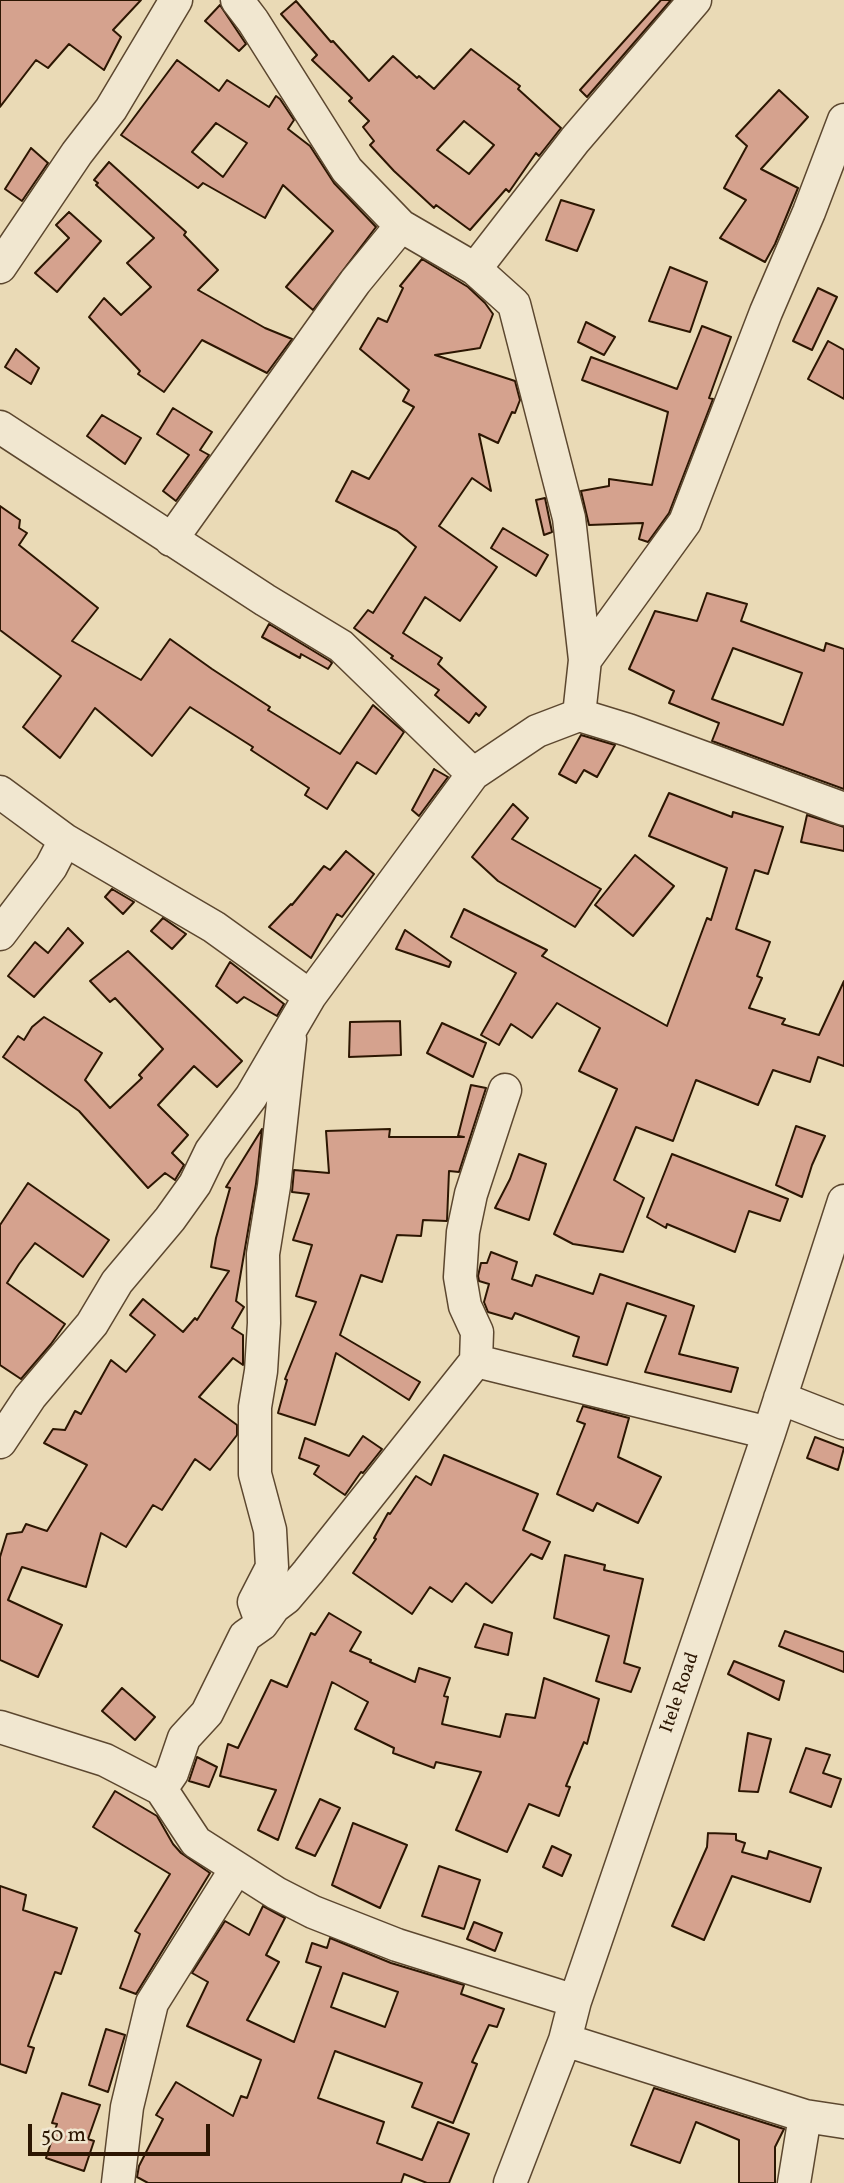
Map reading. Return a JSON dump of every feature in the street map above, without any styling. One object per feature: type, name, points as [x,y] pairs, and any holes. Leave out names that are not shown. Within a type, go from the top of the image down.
[{"type":"street","points":[[0,267],[77,153],[111,109],[176,0]]},
{"type":"street","points":[[237,0],[347,170],[401,226],[475,269],[514,304],[569,518],[585,660],[579,715]]},
{"type":"street","points":[[475,269],[575,140],[695,0]]},
{"type":"street","points":[[585,660],[685,522],[844,120]]},
{"type":"street","points":[[171,540],[355,282],[401,226]]},
{"type":"street","points":[[0,426],[171,540],[341,646],[473,774]]},
{"type":"street","points":[[0,1442],[30,1397],[92,1324],[117,1282],[170,1219],[195,1184],[212,1151],[251,1097],[310,996],[473,774],[537,731],[579,715],[844,808]]},
{"type":"street","points":[[0,792],[65,840],[214,927],[310,996]]},
{"type":"street","points":[[0,934],[51,867],[65,840]]},
{"type":"street","points":[[262,1624],[254,1602],[272,1567],[270,1530],[255,1474],[254,1407],[261,1371],[264,1323],[262,1254],[274,1186],[291,1031]]},
{"type":"street","points":[[161,1788],[173,1773],[184,1738],[207,1713],[245,1636],[262,1624],[274,1607],[286,1598],[308,1572],[476,1361],[477,1332],[465,1306],[460,1277],[463,1232],[471,1194],[505,1090]]},
{"type":"street","name":"Itele Road","points":[[510,2183],[565,2040],[575,2001],[769,1433],[844,1201]]},
{"type":"street","points":[[476,1361],[769,1433]]},
{"type":"street","points":[[780,1398],[844,1423]]},
{"type":"street","points":[[0,1727],[104,1760],[161,1788],[196,1842],[236,1869],[313,1912],[397,1945],[575,2001]]},
{"type":"street","points":[[118,2183],[127,2107],[152,2003],[236,1869]]},
{"type":"street","points":[[565,2040],[805,2116],[844,2122]]},
{"type":"street","points":[[794,2183],[805,2116]]},
{"type":"building","points":[[0,0],[141,0],[113,30],[121,37],[104,70],[69,44],[48,68],[36,60],[0,107]]},
{"type":"building","points":[[661,0],[671,0],[587,97],[580,90]]},
{"type":"building","points":[[296,1],[369,81],[393,56],[434,89],[471,49],[520,86],[518,89],[561,128],[539,156],[536,153],[509,192],[506,189],[470,230],[436,205],[434,208],[370,145],[374,141],[363,127],[369,121],[349,101],[352,98],[312,60],[317,55],[281,14]],"holes":[[[464,121],[494,145],[469,174],[437,150]]]},
{"type":"building","points":[[220,5],[246,44],[239,51],[205,21]]},
{"type":"building","points":[[177,60],[219,91],[227,80],[269,107],[276,96],[280,99],[294,120],[288,129],[310,146],[334,183],[376,227],[313,310],[286,287],[333,231],[283,185],[265,218],[203,183],[198,188],[121,135]],"holes":[[[216,123],[247,143],[223,177],[192,152]]]},
{"type":"building","points":[[779,90],[808,117],[761,169],[798,188],[765,262],[720,238],[746,200],[724,188],[747,146],[736,136]]},
{"type":"building","points":[[31,148],[48,163],[22,201],[5,189]]},
{"type":"building","points":[[109,162],[186,232],[184,235],[218,270],[198,290],[265,328],[292,339],[267,373],[202,340],[164,392],[138,374],[140,371],[89,317],[104,298],[121,315],[151,287],[127,263],[154,238],[96,185],[98,183],[94,180]]},
{"type":"building","points":[[561,200],[594,210],[577,251],[546,240]]},
{"type":"building","points":[[69,212],[101,241],[57,292],[35,273],[69,238],[56,225]]},
{"type":"building","points":[[422,259],[468,287],[493,314],[480,348],[435,355],[515,381],[520,400],[498,443],[479,434],[491,491],[472,478],[439,526],[497,567],[460,621],[425,597],[403,633],[442,658],[438,664],[486,707],[479,716],[476,713],[469,723],[435,695],[439,690],[391,658],[393,656],[354,628],[368,610],[373,613],[416,547],[397,531],[336,501],[352,471],[369,479],[414,407],[403,401],[409,390],[360,349],[378,318],[387,322],[403,288],[400,286]]},
{"type":"building","points":[[670,267],[707,282],[690,332],[649,321]]},
{"type":"building","points":[[818,288],[837,297],[812,350],[793,341]]},
{"type":"building","points":[[586,322],[615,337],[604,355],[578,342]]},
{"type":"building","points":[[702,326],[731,337],[709,398],[713,399],[669,513],[648,542],[639,539],[643,523],[589,525],[581,491],[609,486],[609,479],[652,485],[668,412],[582,380],[591,357],[677,389]]},
{"type":"building","points":[[828,341],[844,350],[844,399],[808,379]]},
{"type":"building","points":[[16,349],[39,368],[31,384],[5,367]]},
{"type":"building","points":[[173,408],[212,432],[200,450],[209,455],[176,501],[163,491],[189,455],[157,434]]},
{"type":"building","points":[[102,415],[141,438],[125,464],[87,436]]},
{"type":"building","points":[[545,498],[552,532],[544,535],[536,500]]},
{"type":"building","points":[[0,506],[20,520],[19,528],[27,533],[19,545],[98,608],[72,641],[141,680],[170,639],[270,707],[268,710],[340,754],[373,705],[404,732],[376,774],[357,762],[327,809],[305,795],[309,788],[251,750],[253,747],[190,707],[152,756],[95,708],[60,758],[23,727],[61,676],[0,630]]},
{"type":"building","points":[[503,528],[548,555],[536,576],[491,548]]},
{"type":"building","points":[[707,593],[747,604],[741,621],[824,651],[826,643],[844,649],[844,789],[712,741],[719,723],[669,703],[674,691],[629,669],[655,611],[697,621]],"holes":[[[733,648],[802,673],[783,725],[712,699]]]},
{"type":"building","points":[[269,624],[330,661],[332,663],[328,669],[301,654],[300,658],[262,637]]},
{"type":"building","points":[[581,735],[615,745],[597,777],[584,770],[576,783],[559,774]]},
{"type":"building","points":[[434,769],[448,777],[419,816],[412,810]]},
{"type":"building","points":[[669,793],[732,817],[733,812],[783,827],[768,874],[755,870],[736,929],[770,942],[757,976],[762,978],[749,1008],[785,1019],[782,1024],[819,1035],[844,981],[844,1066],[818,1057],[810,1082],[773,1070],[758,1105],[696,1080],[673,1141],[636,1127],[614,1180],[644,1198],[623,1252],[573,1244],[554,1234],[617,1089],[579,1071],[600,1028],[557,1003],[532,1038],[511,1024],[499,1045],[481,1035],[516,973],[451,937],[464,909],[547,950],[542,956],[667,1026],[707,918],[711,920],[727,868],[649,836]]},
{"type":"building","points":[[513,804],[528,818],[512,839],[601,889],[575,927],[498,881],[472,857]]},
{"type":"building","points":[[807,815],[844,827],[844,851],[801,842]]},
{"type":"building","points":[[346,851],[374,874],[342,917],[337,914],[311,958],[269,927],[292,905],[324,866],[330,870]]},
{"type":"building","points":[[635,855],[674,886],[633,936],[595,905]]},
{"type":"building","points":[[112,889],[134,902],[123,914],[105,897]]},
{"type":"building","points":[[163,918],[186,934],[172,949],[151,931]]},
{"type":"building","points":[[68,928],[83,943],[34,997],[8,976],[35,942],[48,953]]},
{"type":"building","points":[[405,930],[451,962],[449,967],[396,949]]},
{"type":"building","points":[[128,951],[242,1061],[217,1087],[194,1066],[158,1105],[188,1135],[172,1153],[184,1165],[175,1180],[165,1173],[148,1188],[79,1111],[3,1057],[18,1036],[24,1040],[32,1027],[44,1017],[102,1053],[85,1080],[110,1108],[142,1078],[139,1075],[163,1049],[115,998],[110,1002],[90,981]]},
{"type":"building","points":[[230,962],[284,1004],[277,1016],[244,997],[237,1003],[216,986]]},
{"type":"building","points":[[400,1021],[401,1055],[349,1057],[350,1022]]},
{"type":"building","points":[[442,1023],[486,1043],[473,1077],[427,1053]]},
{"type":"building","points":[[471,1085],[486,1088],[459,1172],[449,1171],[447,1221],[423,1220],[421,1236],[397,1235],[382,1282],[361,1275],[340,1335],[420,1382],[409,1400],[336,1353],[315,1425],[278,1413],[287,1380],[285,1379],[316,1302],[296,1296],[312,1245],[293,1240],[309,1194],[292,1192],[294,1170],[329,1173],[326,1131],[390,1129],[389,1137],[464,1137],[458,1136]]},
{"type":"building","points":[[796,1126],[825,1136],[802,1197],[776,1185]]},
{"type":"building","points":[[262,1129],[256,1184],[236,1301],[244,1307],[232,1328],[243,1335],[243,1365],[233,1358],[199,1397],[237,1425],[237,1435],[210,1470],[195,1459],[162,1510],[153,1505],[126,1547],[101,1533],[86,1587],[22,1567],[8,1600],[62,1625],[38,1677],[0,1660],[0,1557],[7,1534],[22,1532],[26,1524],[47,1531],[87,1465],[44,1443],[53,1429],[65,1430],[75,1411],[81,1414],[111,1360],[126,1372],[155,1335],[130,1315],[143,1299],[183,1332],[195,1318],[197,1320],[229,1271],[211,1267],[230,1188],[226,1187]]},
{"type":"building","points":[[519,1154],[546,1164],[529,1220],[495,1208]]},
{"type":"building","points":[[672,1154],[788,1199],[780,1221],[749,1211],[735,1252],[667,1224],[666,1228],[647,1217]]},
{"type":"building","points":[[28,1183],[109,1240],[83,1277],[35,1243],[19,1264],[7,1283],[65,1324],[21,1379],[0,1365],[0,1225]]},
{"type":"building","points":[[491,1252],[517,1262],[512,1279],[532,1286],[536,1275],[593,1294],[600,1274],[694,1306],[679,1354],[738,1368],[731,1392],[645,1372],[666,1316],[627,1303],[607,1365],[573,1356],[579,1337],[515,1313],[512,1319],[488,1312],[484,1302],[489,1284],[479,1281],[478,1276],[481,1263],[487,1263]]},
{"type":"building","points":[[583,1406],[629,1418],[618,1457],[661,1477],[638,1523],[597,1503],[593,1511],[557,1494],[585,1424],[577,1421]]},
{"type":"building","points":[[363,1436],[382,1449],[345,1495],[314,1474],[319,1466],[299,1458],[305,1438],[349,1456]]},
{"type":"building","points":[[815,1437],[844,1448],[838,1470],[807,1458]]},
{"type":"building","points":[[444,1455],[538,1494],[523,1530],[550,1542],[542,1559],[531,1554],[492,1603],[466,1583],[452,1602],[430,1587],[412,1614],[353,1573],[376,1539],[374,1538],[388,1513],[390,1514],[416,1476],[431,1485]]},
{"type":"building","points":[[565,1555],[605,1565],[604,1570],[643,1579],[624,1663],[640,1668],[631,1692],[596,1681],[609,1636],[554,1618]]},
{"type":"building","points":[[329,1613],[361,1632],[350,1651],[371,1660],[370,1662],[415,1682],[419,1668],[450,1678],[444,1696],[448,1697],[442,1724],[500,1737],[506,1714],[535,1718],[544,1678],[599,1699],[587,1744],[584,1742],[566,1786],[570,1787],[559,1816],[529,1804],[507,1852],[456,1830],[481,1772],[436,1762],[434,1768],[393,1753],[394,1748],[355,1729],[368,1702],[332,1682],[278,1840],[258,1830],[276,1790],[220,1776],[228,1744],[238,1748],[271,1680],[287,1687],[311,1633],[315,1635]]},
{"type":"building","points":[[484,1624],[512,1633],[508,1655],[475,1647]]},
{"type":"building","points":[[785,1631],[844,1652],[844,1672],[779,1646]]},
{"type":"building","points":[[734,1661],[784,1681],[779,1700],[728,1674]]},
{"type":"building","points":[[122,1688],[155,1717],[135,1740],[102,1711]]},
{"type":"building","points":[[748,1733],[771,1739],[758,1792],[739,1791]]},
{"type":"building","points":[[806,1748],[830,1755],[823,1773],[841,1779],[831,1807],[790,1792]]},
{"type":"building","points":[[197,1757],[217,1767],[209,1787],[189,1781]]},
{"type":"building","points":[[115,1791],[157,1816],[181,1853],[210,1873],[136,1994],[120,1988],[140,1934],[135,1931],[170,1874],[93,1827]]},
{"type":"building","points":[[320,1799],[340,1808],[315,1856],[296,1848]]},
{"type":"building","points":[[353,1823],[407,1845],[380,1908],[332,1885]]},
{"type":"building","points":[[708,1833],[736,1834],[736,1840],[745,1843],[742,1852],[767,1859],[769,1851],[821,1868],[810,1902],[732,1876],[704,1940],[672,1926],[707,1847]]},
{"type":"building","points":[[552,1846],[571,1855],[562,1876],[543,1867]]},
{"type":"building","points":[[439,1866],[480,1880],[464,1929],[422,1916]]},
{"type":"building","points":[[0,1886],[26,1895],[23,1910],[77,1928],[61,1974],[55,1972],[28,2046],[34,2048],[26,2073],[0,2064]]},
{"type":"building","points":[[263,1906],[285,1918],[266,1955],[279,1962],[247,2020],[294,2042],[321,1967],[306,1962],[312,1943],[327,1948],[330,1938],[391,1963],[464,1985],[461,1994],[504,2009],[497,2027],[489,2025],[472,2062],[477,2064],[453,2123],[412,2107],[422,2083],[335,2051],[318,2098],[384,2122],[377,2143],[422,2160],[438,2122],[469,2134],[449,2183],[427,2183],[404,2174],[401,2183],[148,2183],[137,2177],[139,2166],[163,2119],[156,2115],[176,2082],[233,2116],[241,2096],[247,2098],[261,2060],[187,2026],[208,1982],[192,1973],[225,1921],[249,1935]],"holes":[[[343,1973],[398,1992],[385,2027],[331,2007]]]},
{"type":"building","points":[[474,1922],[502,1933],[495,1951],[467,1939]]},
{"type":"building","points":[[106,2029],[125,2035],[108,2092],[89,2085]]},
{"type":"building","points":[[654,2088],[784,2129],[775,2147],[775,2183],[739,2183],[739,2140],[696,2122],[680,2163],[631,2145]]},
{"type":"building","points":[[62,2093],[100,2105],[88,2139],[94,2141],[84,2171],[46,2158],[57,2124],[52,2123]]}]
